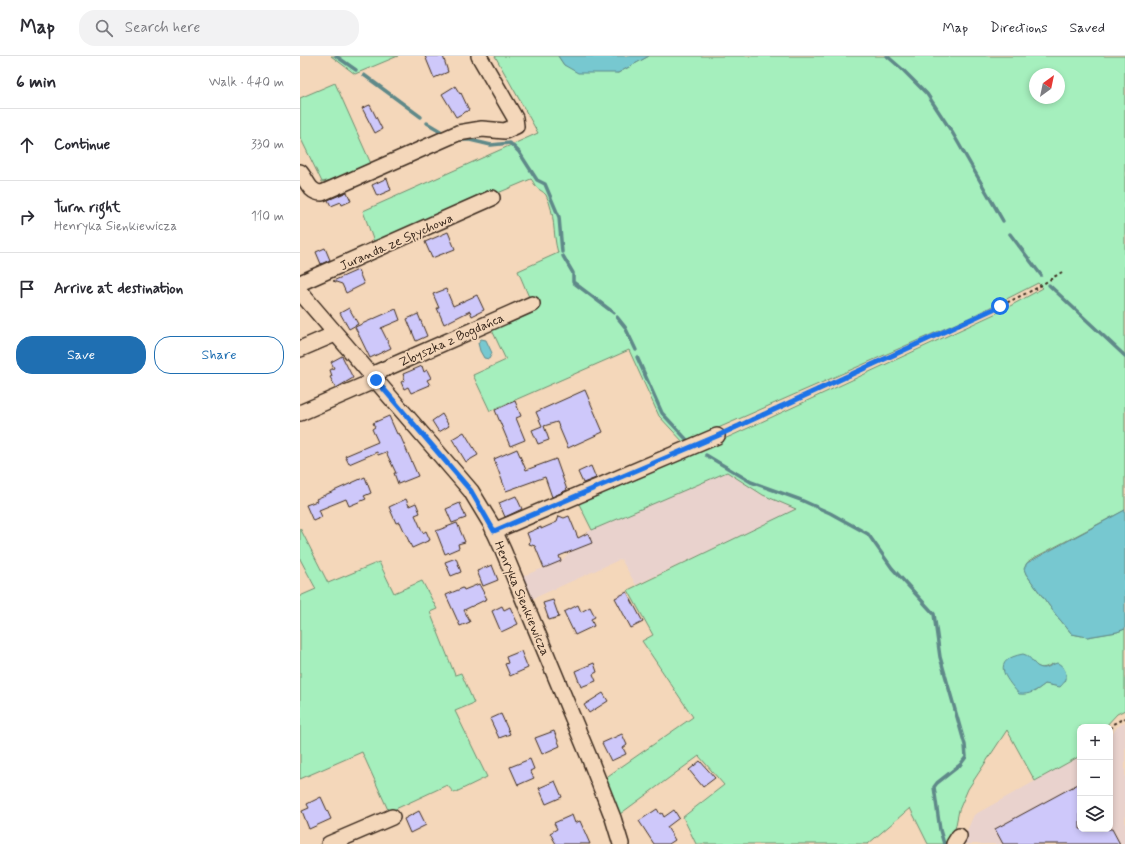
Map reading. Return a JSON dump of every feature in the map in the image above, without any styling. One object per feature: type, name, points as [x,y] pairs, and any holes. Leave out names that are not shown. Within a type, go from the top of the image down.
[{"type":"street","points":[[300,172],[304,176],[310,188],[315,192],[322,193],[458,134],[482,129],[505,131],[516,126],[515,118],[479,56]]},
{"type":"street","name":"Juranda ze Spychowa","points":[[300,283],[492,198]]},
{"type":"street","name":"Henryka Sienkiewicza","points":[[300,292],[471,491],[494,531],[512,571],[613,818],[621,844]]},
{"type":"street","name":"Zbyszka z Bogdańca","points":[[300,413],[532,304]]},
{"type":"street","points":[[300,349],[335,334]]},
{"type":"street","points":[[494,531],[717,436]]},
{"type":"street","points":[[329,844],[392,817]]},
{"type":"path","points":[[717,436],[1000,306],[1035,289],[1062,272]]},
{"type":"path","points":[[1113,724],[1125,718]]},
{"type":"shaded area","points":[[727,472],[763,495],[797,509],[636,585],[621,559],[532,599],[523,576],[561,561],[570,552],[592,543],[587,532]]},
{"type":"shaded area","points":[[1125,722],[1125,844],[961,844],[974,815],[1077,758],[1077,832],[1113,832],[1113,733],[1117,727]]},
{"type":"green space","points":[[331,56],[398,56],[355,74]]},
{"type":"green space","points":[[495,56],[558,56],[564,65],[618,73],[649,56],[1125,56],[1125,510],[1030,560],[1025,568],[1026,574],[1072,634],[1087,637],[1117,632],[1125,629],[1125,710],[1117,714],[1108,724],[1077,724],[1077,758],[1035,781],[1007,730],[968,789],[959,810],[952,844],[928,844],[910,808],[868,844],[696,844],[683,817],[724,785],[699,756],[620,814],[605,778],[693,717],[642,641],[653,635],[628,590],[796,509],[763,495],[727,472],[592,530],[578,502],[731,436],[1001,311],[1043,288],[1038,283],[969,318],[684,443],[659,416],[629,350],[490,411],[473,375],[506,360],[491,328],[534,309],[518,271],[558,253],[553,217],[549,202],[544,192],[536,187],[531,179],[375,245],[363,211],[538,133]],"holes":[[[1031,660],[1036,665],[1043,668],[1052,664],[1056,686],[1045,684],[1034,692]]]},
{"type":"green space","points":[[335,83],[372,166],[352,176],[322,182],[300,137],[300,98]]},
{"type":"green space","points":[[300,528],[328,583],[379,562],[394,593],[422,581],[437,609],[430,612],[455,675],[461,673],[474,703],[455,711],[487,777],[454,793],[447,785],[389,812],[362,752],[300,779],[300,596],[316,589],[300,559]]},
{"type":"water","points":[[558,56],[649,56],[618,73],[578,73],[564,65]]},
{"type":"water","points":[[481,339],[486,340],[492,353],[489,359],[484,358],[480,351],[478,343]]},
{"type":"water","points":[[1125,510],[1125,629],[1117,632],[1087,637],[1072,634],[1056,615],[1026,574],[1024,569],[1027,563]]},
{"type":"water","points":[[1023,654],[1029,657],[1035,665],[1041,668],[1057,663],[1059,664],[1065,671],[1066,680],[1060,687],[1045,684],[1033,692],[1019,694],[1003,670],[1007,660]]},
{"type":"building","points":[[425,56],[443,56],[448,72],[434,78]]},
{"type":"building","points":[[455,86],[460,94],[461,93],[469,110],[456,117],[442,94]]},
{"type":"building","points":[[370,105],[382,129],[375,133],[362,108]]},
{"type":"building","points":[[387,178],[391,190],[377,196],[372,185]]},
{"type":"building","points":[[347,192],[351,201],[342,205],[341,202],[331,206],[328,200]]},
{"type":"building","points":[[448,232],[455,249],[432,258],[425,242]]},
{"type":"building","points":[[325,248],[330,260],[321,264],[316,252]]},
{"type":"building","points":[[358,270],[364,284],[346,293],[342,284],[333,281]]},
{"type":"building","points":[[446,289],[453,306],[477,295],[484,310],[472,316],[470,311],[444,324],[433,294]]},
{"type":"building","points":[[349,308],[358,324],[349,329],[340,313]]},
{"type":"building","points":[[396,309],[400,320],[381,328],[391,348],[370,358],[355,327]]},
{"type":"building","points":[[418,314],[427,336],[416,341],[407,319]]},
{"type":"building","points":[[342,356],[353,378],[336,388],[330,377],[332,376],[330,370],[334,368],[331,362]]},
{"type":"building","points":[[422,366],[424,372],[427,370],[431,378],[427,380],[430,385],[411,393],[408,387],[404,389],[401,382],[405,380],[403,374]]},
{"type":"building","points":[[585,390],[603,432],[568,448],[557,422],[544,426],[549,440],[538,444],[532,430],[542,426],[536,412]]},
{"type":"building","points":[[515,401],[521,416],[516,418],[525,440],[510,446],[495,410]]},
{"type":"building","points":[[442,414],[449,426],[439,432],[432,421]]},
{"type":"building","points":[[389,416],[397,434],[399,433],[418,476],[398,484],[394,473],[396,473],[386,452],[378,455],[377,452],[349,464],[345,456],[378,442],[372,429],[375,427],[373,423]]},
{"type":"building","points":[[464,432],[478,455],[466,462],[452,439]]},
{"type":"building","points":[[517,449],[526,470],[556,459],[567,490],[552,497],[545,477],[506,491],[494,459]]},
{"type":"building","points":[[591,466],[596,478],[583,483],[578,472]]},
{"type":"building","points":[[365,477],[371,493],[364,496],[366,499],[349,506],[346,499],[319,510],[322,517],[313,521],[306,505]]},
{"type":"building","points":[[516,496],[522,509],[505,517],[499,503]]},
{"type":"building","points":[[406,499],[409,506],[416,503],[420,513],[415,515],[423,533],[426,531],[430,540],[412,548],[400,522],[396,523],[389,507]]},
{"type":"building","points":[[460,503],[466,518],[452,523],[446,509]]},
{"type":"building","points":[[559,516],[564,518],[569,516],[578,538],[588,533],[592,543],[559,556],[561,561],[544,568],[535,546],[529,544],[530,541],[527,533],[557,522]]},
{"type":"building","points":[[457,523],[465,542],[458,544],[459,548],[445,554],[436,531]]},
{"type":"building","points":[[456,558],[461,572],[451,576],[445,562]]},
{"type":"building","points":[[492,565],[498,580],[483,586],[477,571]]},
{"type":"building","points":[[479,584],[487,599],[464,610],[470,622],[460,626],[446,595],[463,588],[464,590]]},
{"type":"building","points":[[627,592],[643,622],[631,628],[615,598]]},
{"type":"building","points":[[553,600],[559,617],[549,620],[543,603]]},
{"type":"building","points":[[578,605],[581,612],[590,607],[595,617],[591,619],[594,626],[575,635],[564,612]]},
{"type":"building","points":[[502,606],[504,610],[510,607],[518,624],[501,632],[492,611]]},
{"type":"building","points":[[521,651],[528,668],[510,676],[505,664],[508,663],[506,657]]},
{"type":"building","points":[[594,663],[597,672],[593,674],[596,681],[581,687],[575,671]]},
{"type":"building","points":[[603,693],[608,701],[589,713],[584,705]]},
{"type":"building","points":[[501,714],[510,734],[499,738],[490,719]]},
{"type":"building","points":[[554,731],[560,746],[542,754],[535,738]]},
{"type":"building","points":[[622,734],[627,745],[623,748],[626,754],[611,761],[602,743]]},
{"type":"building","points":[[530,759],[534,769],[530,771],[534,778],[518,785],[510,767]]},
{"type":"building","points":[[700,761],[715,778],[703,787],[689,770]]},
{"type":"building","points":[[555,781],[562,797],[546,804],[539,788]]},
{"type":"building","points":[[1077,785],[1077,832],[1113,831],[1120,844],[1003,844],[995,829]]},
{"type":"building","points":[[321,797],[331,819],[309,829],[302,811],[309,808],[307,804]]},
{"type":"building","points":[[657,809],[664,817],[674,810],[679,818],[667,827],[675,840],[669,844],[654,844],[639,821]]},
{"type":"building","points":[[419,811],[426,825],[410,833],[404,819]]},
{"type":"building","points":[[572,815],[575,823],[580,821],[590,844],[556,844],[550,833],[557,829],[554,823]]},
{"type":"waterway","points":[[336,56],[356,70]]},
{"type":"waterway","points":[[887,56],[927,94],[952,132],[1003,221]]},
{"type":"waterway","points":[[364,75],[421,117]]},
{"type":"waterway","points":[[427,123],[442,132]]},
{"type":"waterway","points":[[457,140],[470,140],[491,145],[510,143],[519,152],[537,180],[545,184],[559,217],[562,252]]},
{"type":"waterway","points":[[1010,234],[1041,275]]},
{"type":"waterway","points":[[563,256],[573,273],[573,282],[614,313]]},
{"type":"waterway","points":[[1049,285],[1125,356]]},
{"type":"waterway","points":[[617,317],[625,327],[636,350]]},
{"type":"waterway","points":[[637,357],[662,413],[688,441]]},
{"type":"waterway","points":[[706,455],[751,482],[801,500],[830,513],[868,534],[892,568],[934,614],[940,657],[965,745],[966,757],[960,765],[934,787],[940,830],[944,844]]},
{"type":"route","points":[[376,380],[471,491],[494,531],[717,436],[1000,306]]}]
